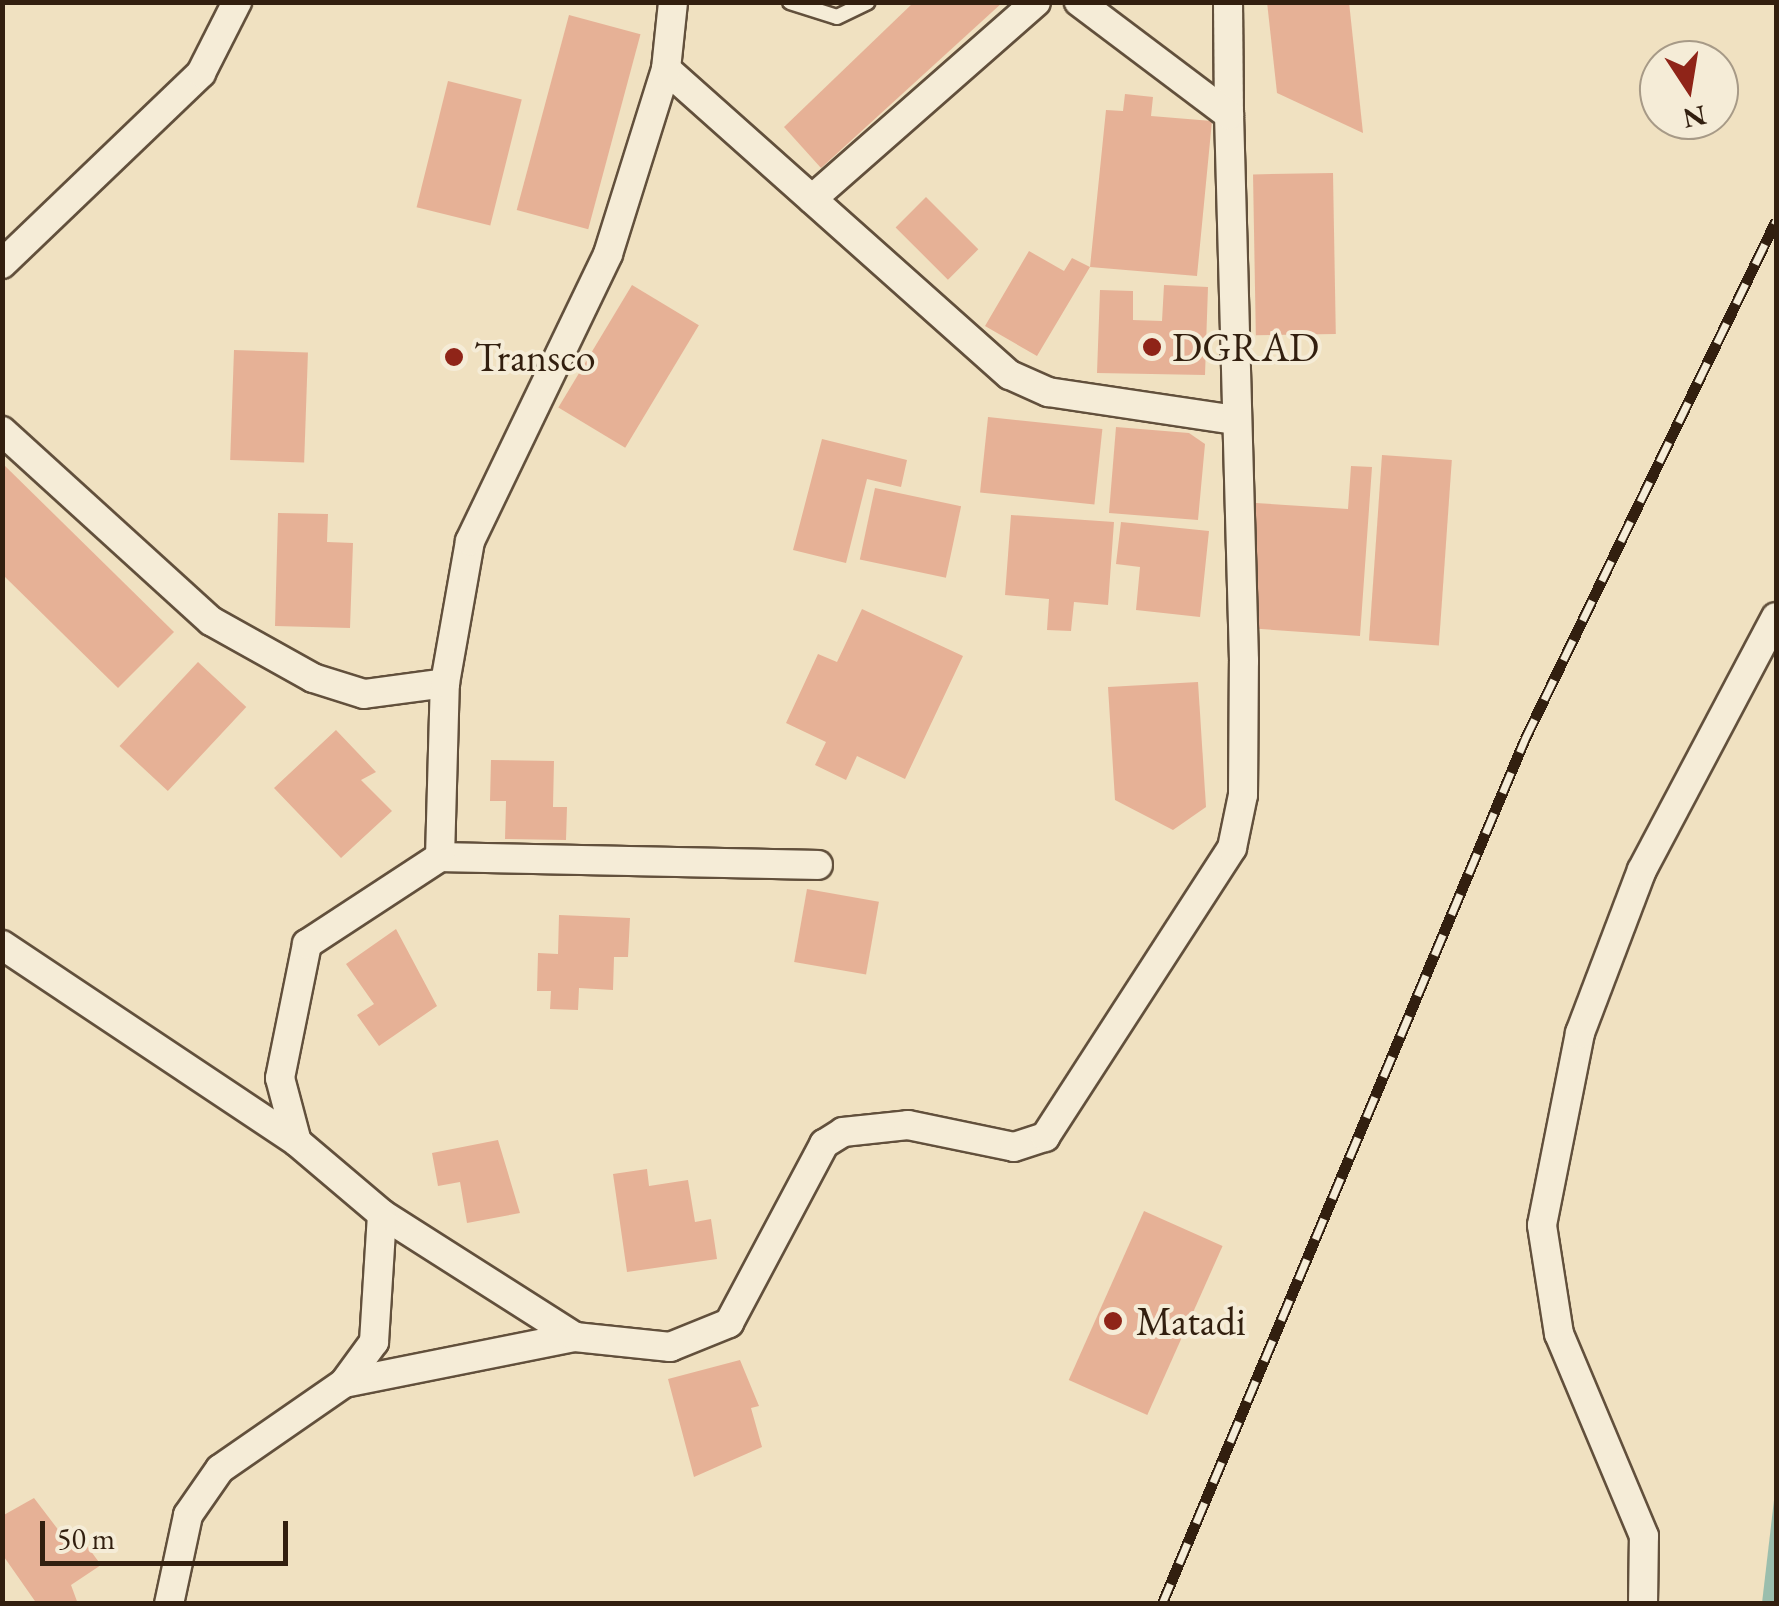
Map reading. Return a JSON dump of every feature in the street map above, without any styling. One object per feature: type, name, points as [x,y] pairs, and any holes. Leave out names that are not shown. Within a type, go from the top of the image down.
[{"type":"street","points":[[2,264],[200,74],[237,2]]},
{"type":"street","points":[[440,858],[445,683],[470,540],[608,254],[666,70],[674,2]]},
{"type":"street","points":[[812,200],[1036,2]]},
{"type":"street","points":[[1079,2],[1229,115]]},
{"type":"street","points":[[344,1382],[575,1337],[670,1347],[729,1323],[824,1144],[843,1132],[908,1125],[1014,1147],[1060,1124],[1232,848],[1244,795],[1228,2]]},
{"type":"street","points":[[666,70],[1010,375],[1048,392],[1236,420]]},
{"type":"street","points":[[2,431],[211,622],[313,678],[364,694],[445,683]]},
{"type":"street","points":[[1643,1604],[1644,1536],[1559,1334],[1542,1225],[1580,1034],[1642,870],[1776,617]]},
{"type":"street","points":[[297,1142],[280,1078],[307,944],[440,858],[818,865]]},
{"type":"street","points":[[2,945],[297,1142],[382,1214],[575,1337]]},
{"type":"street","points":[[168,1604],[188,1514],[220,1469],[344,1382],[374,1342],[382,1214]]},
{"type":"lane","points":[[790,2],[837,17],[868,2]]},
{"type":"shaded area","points":[[1776,1483],[1776,1603],[1762,1603]]},
{"type":"building","points":[[914,2],[1003,2],[821,168],[784,127]]},
{"type":"building","points":[[1267,2],[1349,2],[1363,133],[1277,93]]},
{"type":"building","points":[[569,15],[640,34],[588,229],[517,210]]},
{"type":"building","points":[[448,81],[522,99],[490,226],[417,207]]},
{"type":"building","points":[[1125,94],[1153,97],[1151,116],[1212,121],[1197,276],[1090,267],[1106,110],[1123,111]]},
{"type":"building","points":[[1333,173],[1336,334],[1256,335],[1253,174]]},
{"type":"building","points":[[926,197],[978,249],[948,280],[896,227]]},
{"type":"building","points":[[1029,251],[1064,271],[1072,258],[1090,267],[1037,356],[985,326]]},
{"type":"building","points":[[632,285],[699,325],[625,448],[558,408]]},
{"type":"building","name":"DGRAD","points":[[1164,285],[1208,287],[1205,375],[1097,373],[1100,290],[1133,291],[1133,320],[1162,321]]},
{"type":"building","points":[[234,350],[308,353],[304,463],[230,460]]},
{"type":"building","points":[[988,417],[1102,429],[1094,505],[980,493]]},
{"type":"building","points":[[1116,427],[1189,433],[1205,444],[1198,520],[1109,513]]},
{"type":"building","points":[[822,439],[907,460],[901,487],[867,479],[846,563],[793,550]]},
{"type":"building","points":[[1382,455],[1452,460],[1439,645],[1369,641]]},
{"type":"building","points":[[2,463],[174,632],[118,688],[2,574]]},
{"type":"building","points":[[1351,466],[1372,467],[1360,636],[1247,628],[1256,503],[1348,509]]},
{"type":"building","points":[[875,488],[961,506],[946,578],[860,559]]},
{"type":"building","points":[[278,513],[328,514],[327,542],[353,543],[350,628],[275,626]]},
{"type":"building","points":[[1011,515],[1114,522],[1108,605],[1074,602],[1071,631],[1047,630],[1049,599],[1005,595]]},
{"type":"building","points":[[1121,522],[1209,531],[1200,617],[1136,610],[1140,567],[1116,564]]},
{"type":"building","points":[[862,609],[963,656],[905,779],[857,756],[846,780],[815,765],[826,742],[786,723],[818,654],[837,662]]},
{"type":"building","points":[[198,662],[246,707],[168,791],[120,746]]},
{"type":"building","points":[[1198,682],[1206,807],[1173,830],[1115,800],[1108,687]]},
{"type":"building","points":[[336,730],[376,772],[361,780],[392,811],[341,858],[274,788]]},
{"type":"building","points":[[491,760],[554,761],[553,807],[567,807],[566,840],[505,839],[506,801],[490,801]]},
{"type":"building","points":[[807,889],[879,902],[866,975],[794,962]]},
{"type":"building","points":[[559,915],[630,918],[628,957],[614,957],[613,990],[579,988],[578,1010],[550,1009],[551,991],[537,991],[538,953],[558,954]]},
{"type":"building","points":[[396,929],[437,1006],[379,1046],[357,1015],[374,1004],[346,964]]},
{"type":"building","points":[[498,1140],[520,1213],[467,1223],[460,1182],[438,1186],[432,1153]]},
{"type":"building","points":[[647,1169],[649,1186],[688,1180],[695,1222],[711,1219],[717,1259],[627,1272],[613,1174]]},
{"type":"building","points":[[1144,1211],[1223,1246],[1147,1415],[1069,1380]]},
{"type":"building","points":[[740,1360],[759,1406],[751,1408],[762,1447],[694,1477],[668,1379]]},
{"type":"building","points":[[34,1498],[66,1540],[79,1535],[101,1565],[71,1585],[78,1604],[37,1604],[2,1554],[2,1516]]},
{"type":"railway","points":[[1162,1604],[1525,739],[1776,221]]},
{"type":"place","name":"DGRAD","points":[[1152,347]]},
{"type":"place","name":"Transco","points":[[454,357]]},
{"type":"place","name":"Matadi","points":[[1113,1321]]}]
